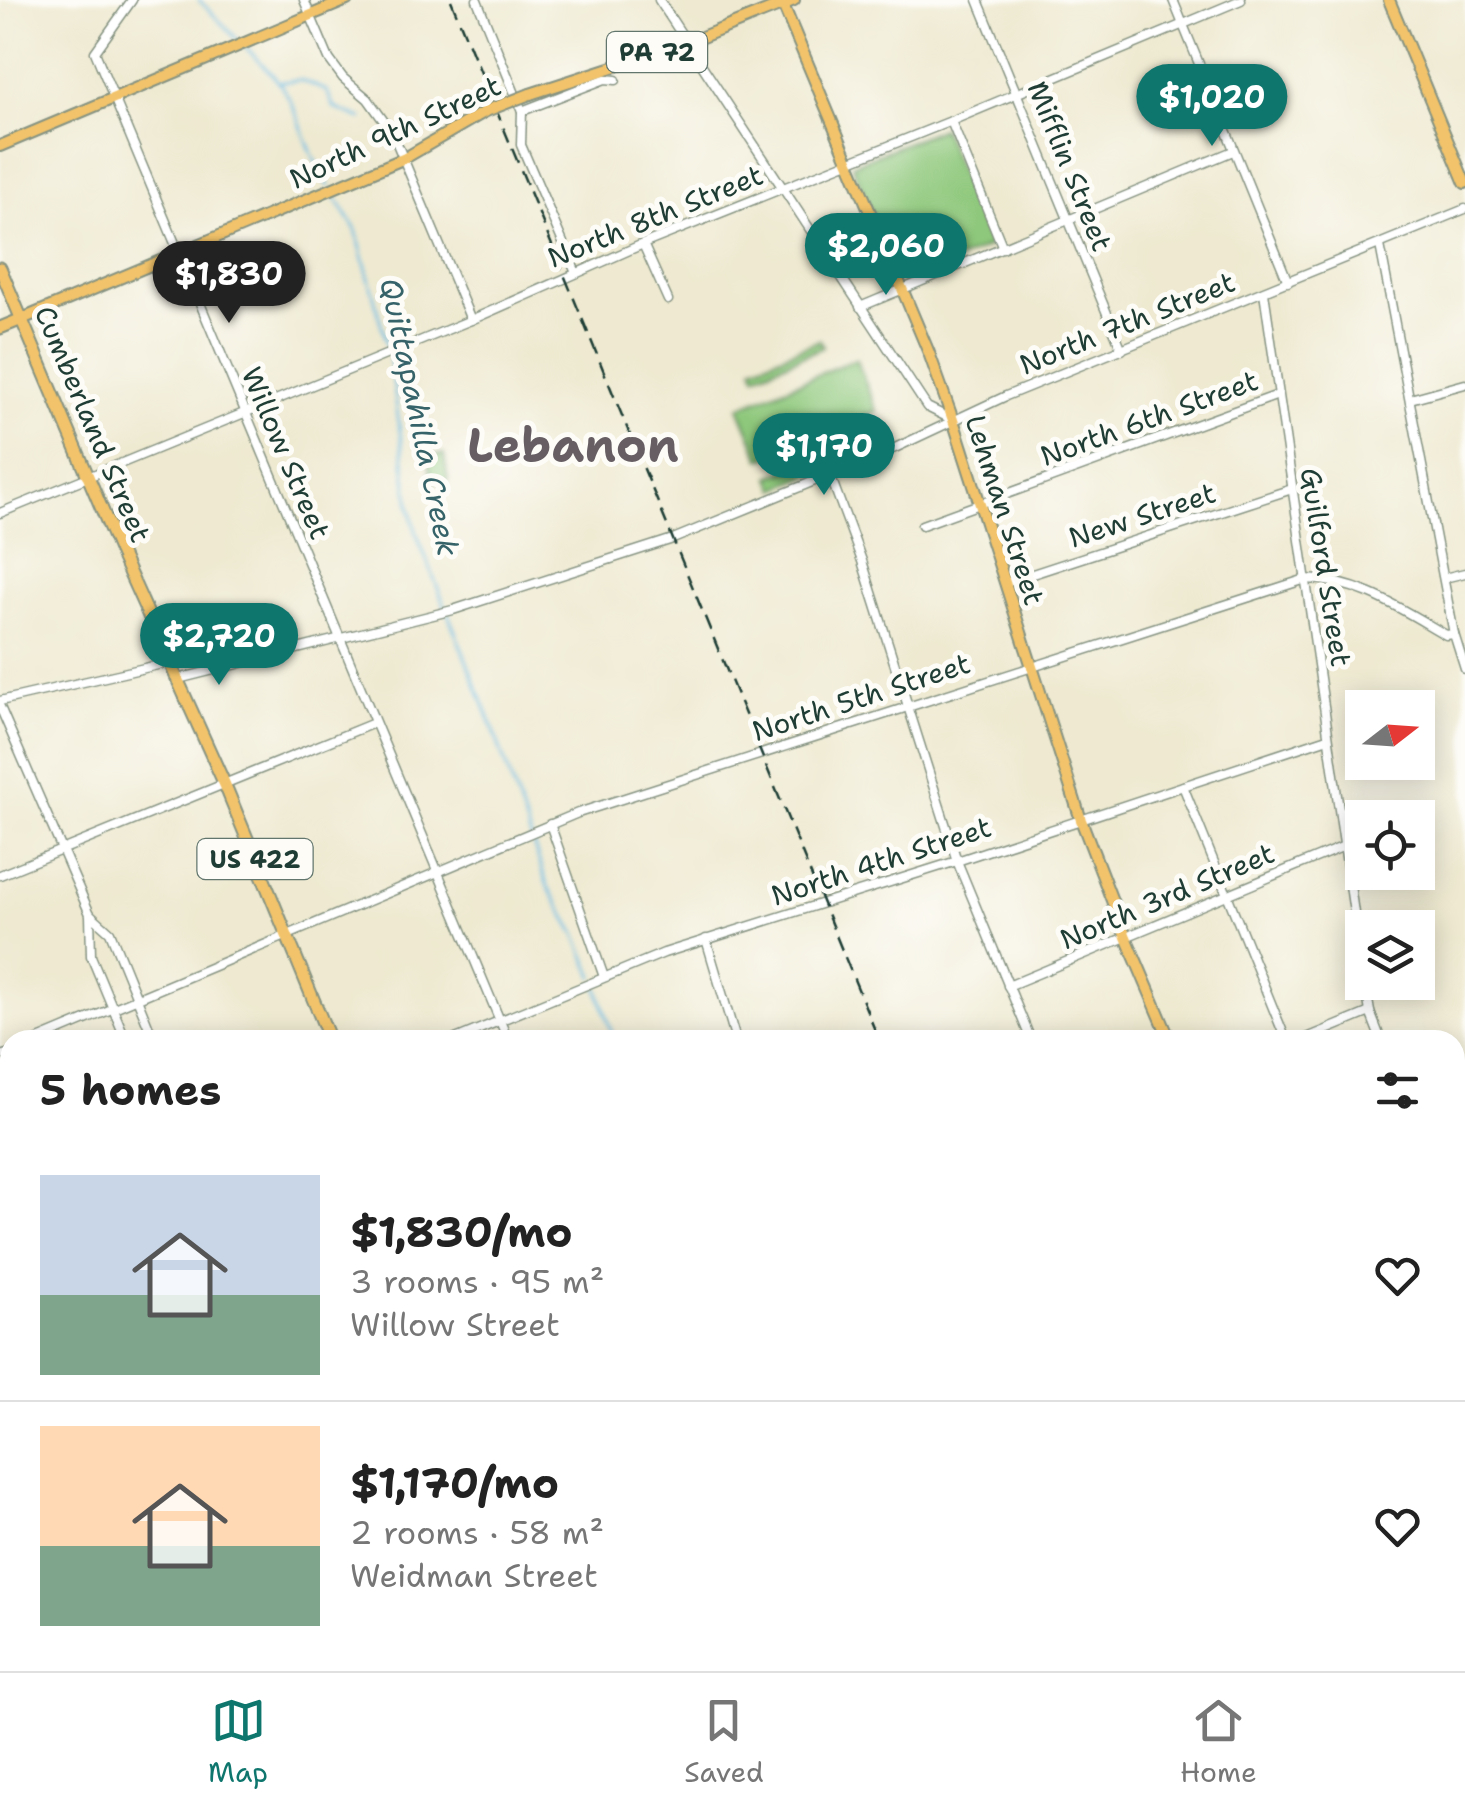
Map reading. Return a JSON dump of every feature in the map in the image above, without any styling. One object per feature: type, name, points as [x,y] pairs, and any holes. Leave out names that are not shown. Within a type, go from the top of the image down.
[{"type":"highway","name":"Cumberland Street","points":[[0,268],[88,478],[225,785],[326,1030]]},
{"type":"highway","name":"PA 72","points":[[0,328],[22,319]]},
{"type":"main road","points":[[0,146],[347,0]]},
{"type":"main road","points":[[1389,0],[1465,183]]},
{"type":"main road","name":"North 9th Street","points":[[22,319],[404,158],[486,111],[687,42],[786,2]]},
{"type":"main road","name":"Lehman Street","points":[[786,2],[848,163],[904,289],[953,420],[1082,820],[1166,1030]]},
{"type":"street","name":"Willow Street","points":[[132,0],[95,52],[504,1030]]},
{"type":"street","points":[[304,0],[329,59],[383,117],[404,158],[470,320]]},
{"type":"street","points":[[477,0],[522,111],[521,145],[576,273]]},
{"type":"street","points":[[659,0],[927,407],[953,420]]},
{"type":"street","name":"Mifflin Street","points":[[978,0],[1122,350]]},
{"type":"street","points":[[1173,0],[1288,282]]},
{"type":"street","name":"North 8th Street","points":[[0,513],[1240,0]]},
{"type":"street","points":[[522,111],[604,80],[616,80]]},
{"type":"street","points":[[951,122],[1002,248]]},
{"type":"street","points":[[860,307],[1234,151]]},
{"type":"street","name":"North 7th Street","points":[[178,678],[440,614],[673,539],[1465,209]]},
{"type":"street","points":[[644,244],[668,300]]},
{"type":"street","points":[[1380,245],[1454,634],[1465,669]]},
{"type":"street","name":"Guilford Street","points":[[1264,292],[1352,910]]},
{"type":"street","points":[[1410,399],[1465,384]]},
{"type":"street","name":"North 6th Street","points":[[922,525],[1278,395]]},
{"type":"street","points":[[830,475],[862,561],[956,861],[1027,1030]]},
{"type":"street","name":"New Street","points":[[1005,583],[1292,489]]},
{"type":"street","points":[[1444,578],[1465,573]]},
{"type":"street","name":"North 5th Street","points":[[61,1030],[550,824],[1306,578],[1352,586],[1392,603],[1446,636],[1454,634]]},
{"type":"street","points":[[122,1030],[92,956],[90,914],[0,704],[171,662]]},
{"type":"street","points":[[0,875],[374,722]]},
{"type":"street","name":"North 4th Street","points":[[476,1030],[706,939],[1328,738]]},
{"type":"street","points":[[1183,786],[1282,1030]]},
{"type":"street","points":[[550,824],[598,979]]},
{"type":"street","name":"North 3rd Street","points":[[1008,986],[1342,848]]},
{"type":"street","points":[[90,914],[110,932],[150,1030]]},
{"type":"street","points":[[706,939],[733,1030]]},
{"type":"street","points":[[1368,1000],[1378,1030]]},
{"type":"street","points":[[1326,1030],[1370,1012]]},
{"type":"green space","points":[[942,128],[990,246],[902,283],[852,165]]},
{"type":"green space","points":[[820,340],[823,347],[756,375],[753,367]]},
{"type":"green space","points":[[856,359],[877,411],[761,459],[739,407]]},
{"type":"green space","points":[[885,430],[891,441],[776,489],[770,477]]},
{"type":"green space","points":[[444,454],[448,480],[432,483],[428,456]]},
{"type":"waterway","name":"Quittapahilla Creek","points":[[199,0],[238,40]]},
{"type":"waterway","name":"Quittapahilla Creek","points":[[244,46],[286,92],[329,186]]},
{"type":"waterway","points":[[279,82],[300,80],[327,91],[334,108],[362,119]]},
{"type":"waterway","name":"Quittapahilla Creek","points":[[333,193],[356,230],[388,349]]},
{"type":"waterway","name":"Quittapahilla Creek","points":[[390,357],[417,535],[493,728],[548,887],[576,934],[594,977]]},
{"type":"waterway","name":"Quittapahilla Creek","points":[[596,984],[611,1030]]},
{"type":"railway","points":[[451,0],[875,1030]]},
{"type":"district","name":"Lebanon","points":[[573,445]]}]
